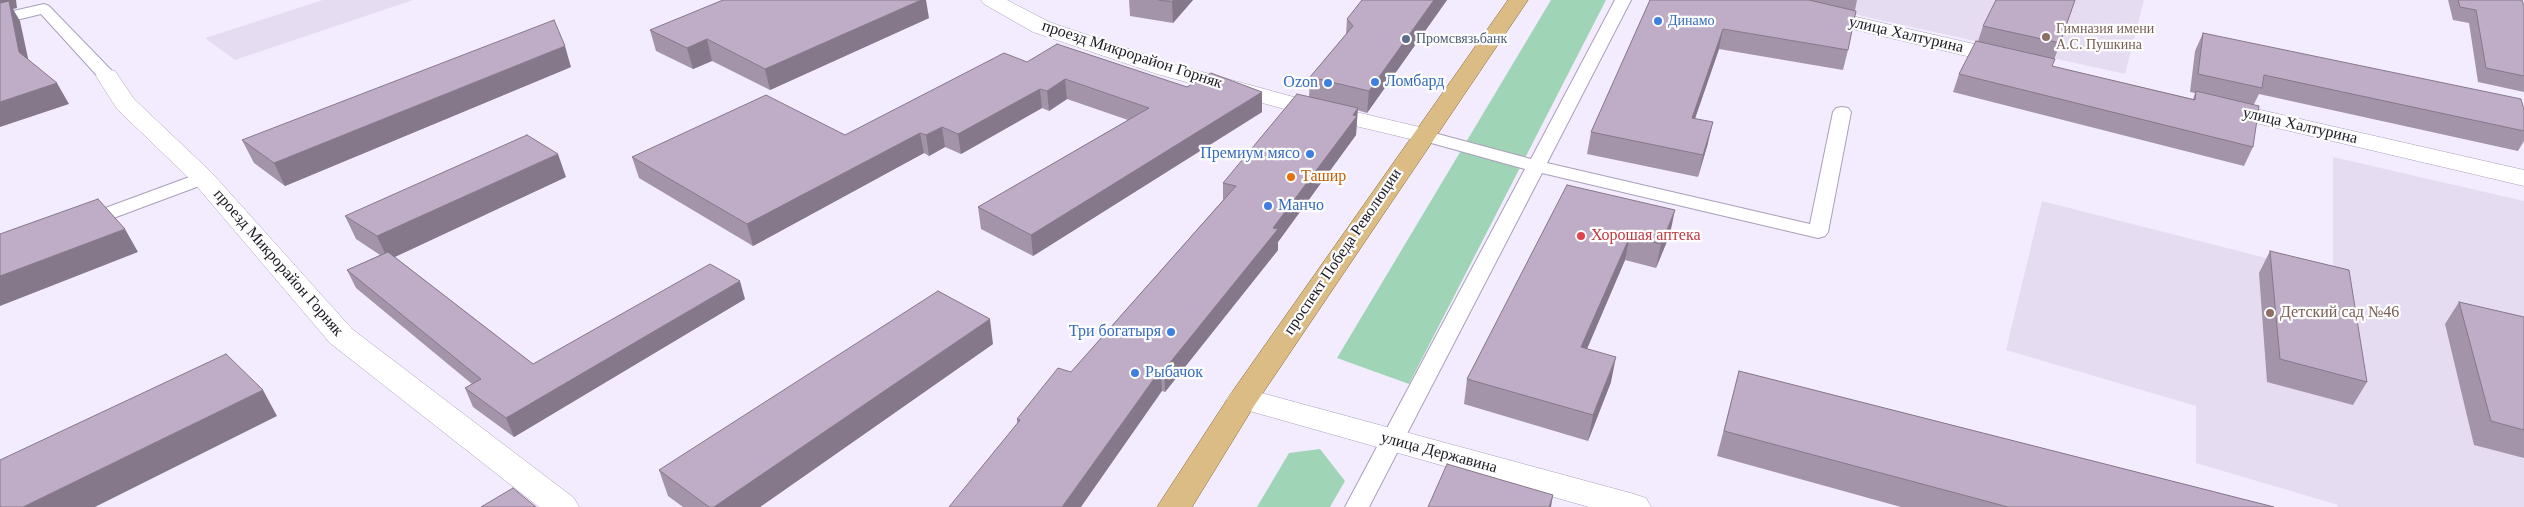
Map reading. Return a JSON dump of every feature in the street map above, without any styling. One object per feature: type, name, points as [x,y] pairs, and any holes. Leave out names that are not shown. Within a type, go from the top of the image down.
[{"type":"main road","name":"проспект Победа Революции","points":[[1174,507],[1243,399],[1423,135],[1518,0]]},
{"type":"street","name":"проезд Микрорайон Горняк","points":[[991,0],[1041,27],[1165,69],[1296,105],[1423,135]]},
{"type":"street","name":"улица Халтурина","points":[[1755,0],[2028,63]]},
{"type":"street","name":"проезд Микрорайон Горняк","points":[[107,76],[125,104],[203,178],[341,336],[562,507]]},
{"type":"street","name":"улица Халтурина","points":[[2203,103],[2524,178]]},
{"type":"street","name":"улица Державина","points":[[1243,399],[1634,507]]},
{"type":"lane","points":[[1357,507],[1623,0]]},
{"type":"lane","points":[[0,19],[44,8],[107,76]]},
{"type":"lane","points":[[1423,135],[1536,166],[1818,232],[1842,112]]},
{"type":"lane","points":[[64,230],[203,178]]},
{"type":"shaded area","points":[[323,0],[413,0],[235,60],[205,38]]},
{"type":"shaded area","name":"Гимназия имени А.С. Пушкина","points":[[1789,0],[2144,0],[2125,74]]},
{"type":"shaded area","name":"Детский сад №46","points":[[2333,157],[2524,201],[2524,507],[2338,507],[2338,505],[2196,463],[2196,406],[2006,350],[2042,201],[2333,275]]},
{"type":"green space","points":[[1551,0],[1606,0],[1409,384],[1337,358]]},
{"type":"green space","points":[[1320,449],[1345,481],[1330,507],[1257,507],[1289,453]]},
{"type":"building","points":[[723,0],[921,0],[765,69],[707,39],[687,48],[650,30]]},
{"type":"building","points":[[1362,0],[1434,0],[1369,91],[1310,77],[1353,26],[1347,19]]},
{"type":"building","points":[[1650,0],[1809,0],[1856,11],[1848,50],[1723,29],[1692,118],[1713,122],[1703,155],[1591,132]]},
{"type":"building","points":[[1996,0],[2075,0],[2060,43],[1983,26]]},
{"type":"building","points":[[2458,0],[2522,0],[2524,6],[2524,76],[2486,68],[2476,10],[2460,7]]},
{"type":"building","points":[[9,1],[19,52],[57,83],[0,102],[0,3]]},
{"type":"building","points":[[554,20],[565,46],[274,163],[242,140]]},
{"type":"building","points":[[2203,33],[2521,99],[2524,110],[2524,131],[2264,75],[2262,88],[2198,74]]},
{"type":"building","points":[[1976,41],[2055,59],[2052,66],[2195,100],[2196,91],[2259,106],[2253,147],[1959,74]]},
{"type":"building","points":[[1057,44],[1187,87],[1211,73],[1262,92],[1031,235],[978,207],[1149,108],[1065,79],[1047,91],[1040,89],[958,134],[942,127],[926,135],[920,133],[747,224],[632,157],[766,95],[845,135],[1004,53],[1027,62]]},
{"type":"building","points":[[1297,94],[1358,108],[1353,115],[1357,116],[1273,228],[1278,229],[1164,370],[1161,369],[1062,507],[949,507],[1020,420],[1017,419],[1058,368],[1071,372],[1236,186],[1223,183]]},
{"type":"building","points":[[527,135],[558,154],[377,236],[345,216]]},
{"type":"building","points":[[1567,185],[1675,210],[1661,244],[1630,236],[1581,347],[1616,357],[1593,415],[1467,379]]},
{"type":"building","points":[[98,199],[125,229],[0,276],[0,234]]},
{"type":"building","points":[[2270,251],[2349,270],[2367,382],[2280,359]]},
{"type":"building","points":[[388,252],[533,364],[710,264],[740,281],[506,418],[465,388],[481,379],[347,270]]},
{"type":"building","points":[[938,291],[990,319],[714,507],[709,507],[659,470]]},
{"type":"building","points":[[2459,302],[2524,317],[2524,430],[2491,421]]},
{"type":"building","points":[[226,354],[263,390],[23,507],[0,507],[0,460]]},
{"type":"building","points":[[1739,371],[2274,507],[2008,507],[1724,431]]},
{"type":"building","points":[[1447,464],[1553,495],[1549,507],[1428,507]]},
{"type":"building","points":[[513,488],[536,507],[481,507]]},
{"type":"place","name":"Динамо","points":[[1658,21]]},
{"type":"place","name":"Гимназия имени А.С. Пушкина","points":[[2046,37]]},
{"type":"place","name":"Промсвязьбанк","points":[[1406,39]]},
{"type":"place","name":"Ломбард","points":[[1375,82]]},
{"type":"place","name":"Ozon","points":[[1328,83]]},
{"type":"place","name":"Премиум мясо","points":[[1310,154]]},
{"type":"place","name":"Ташир","points":[[1291,177]]},
{"type":"place","name":"Манчо","points":[[1268,206]]},
{"type":"place","name":"Хорошая аптека","points":[[1581,236]]},
{"type":"place","name":"Детский сад №46","points":[[2270,313]]},
{"type":"place","name":"Три богатыря","points":[[1171,332]]},
{"type":"place","name":"Рыбачок","points":[[1135,373]]}]
